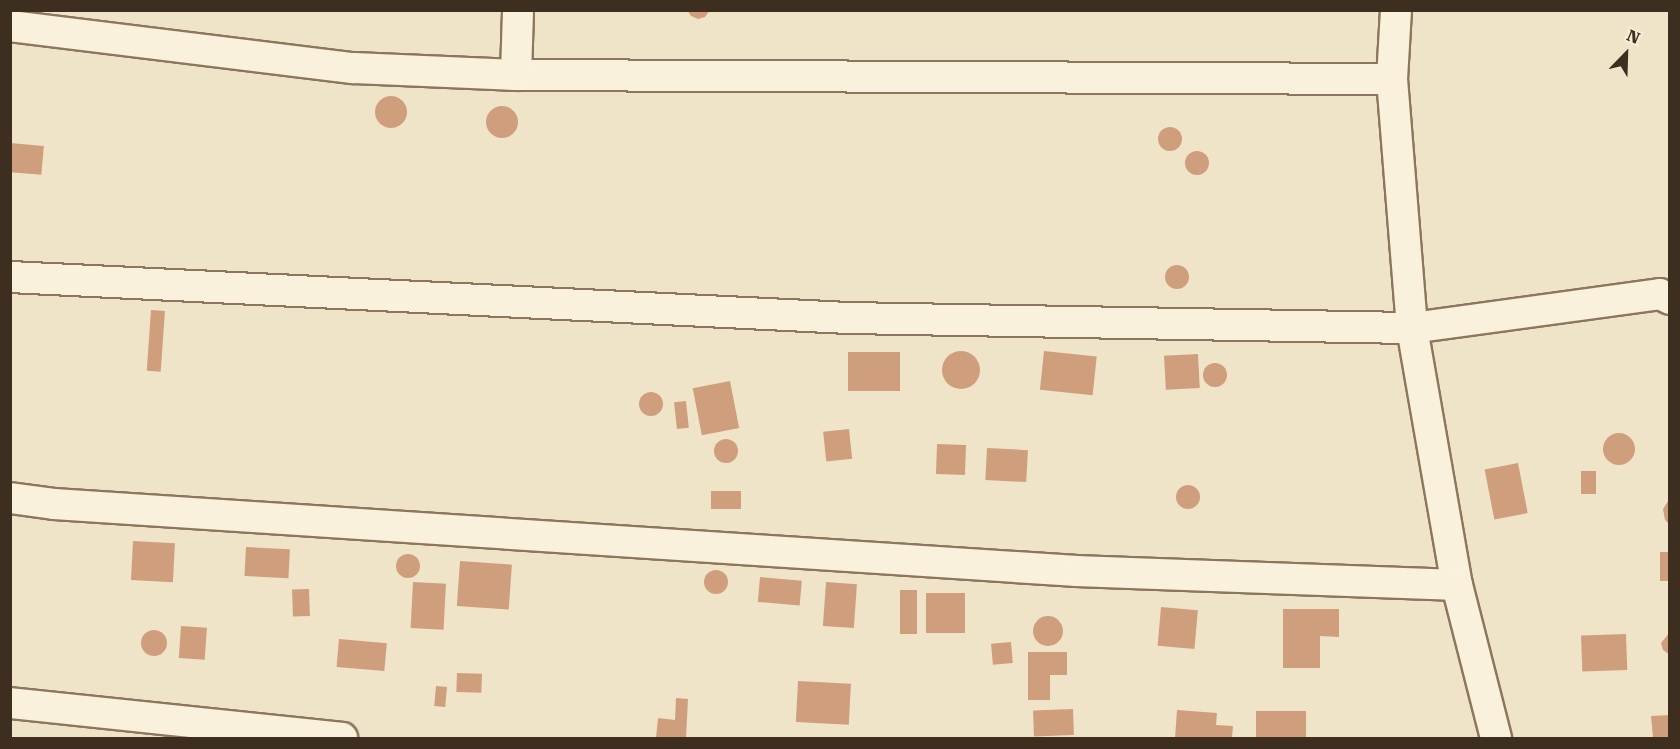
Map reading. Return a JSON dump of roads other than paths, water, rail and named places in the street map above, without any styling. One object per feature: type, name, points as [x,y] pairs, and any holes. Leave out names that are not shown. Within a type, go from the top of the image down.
[{"type":"street","points":[[516,75],[518,10]]},
{"type":"street","points":[[1396,10],[1392,79],[1412,328],[1457,585],[1496,738]]},
{"type":"street","points":[[10,26],[354,68],[516,75],[1392,79]]},
{"type":"street","points":[[10,277],[848,318],[1412,328],[1660,294],[1670,299]]},
{"type":"street","points":[[10,498],[54,504],[1077,572],[1457,585]]},
{"type":"street","points":[[10,703],[342,738]]}]
